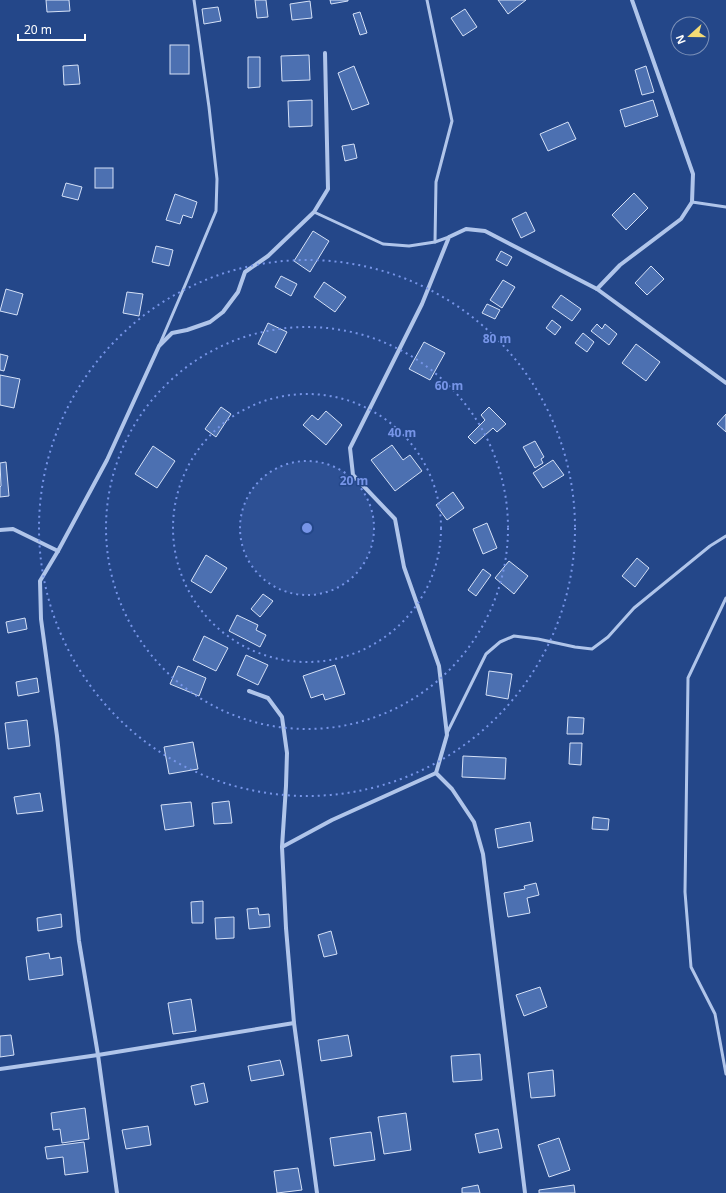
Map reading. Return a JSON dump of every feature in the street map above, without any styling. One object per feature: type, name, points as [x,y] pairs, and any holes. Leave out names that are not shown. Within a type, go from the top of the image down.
[{"type":"street","points":[[597,289],[620,265],[681,219],[692,202],[693,174],[632,0]]},
{"type":"street","points":[[117,1193],[98,1055],[78,941],[57,736],[41,619],[40,581],[58,551],[107,460],[158,346],[172,333],[187,330],[210,322],[222,312],[238,292],[245,272],[268,256],[314,212],[328,189],[325,53]]},
{"type":"street","points":[[436,773],[446,735],[439,666],[404,567],[395,518],[353,475],[350,448],[422,304],[448,237],[466,229],[485,231],[597,289],[726,383]]},
{"type":"street","points":[[0,530],[13,529],[58,551]]},
{"type":"street","points":[[249,691],[268,698],[282,717],[288,753],[282,847],[286,928],[294,1023],[317,1193]]},
{"type":"street","points":[[282,847],[332,820],[436,773]]},
{"type":"street","points":[[436,773],[452,789],[474,822],[483,854],[525,1193]]},
{"type":"street","points":[[0,1069],[98,1055],[294,1023]]},
{"type":"lane","points":[[158,346],[216,211],[217,179],[211,122],[194,0]]},
{"type":"lane","points":[[427,0],[452,121],[436,182],[435,242]]},
{"type":"lane","points":[[692,202],[726,207]]},
{"type":"lane","points":[[314,212],[383,244],[409,246],[435,242],[448,237]]},
{"type":"lane","points":[[446,735],[486,654],[500,642],[514,636],[592,649],[608,638],[634,608],[710,546],[726,536]]},
{"type":"lane","points":[[726,598],[688,678],[685,892],[691,968],[715,1014],[726,1074]]},
{"type":"building","points":[[46,0],[69,0],[70,11],[47,12]]},
{"type":"building","points":[[255,0],[266,0],[268,17],[257,18]]},
{"type":"building","points":[[330,0],[348,0],[348,1],[331,4]]},
{"type":"building","points":[[498,0],[526,0],[508,14]]},
{"type":"building","points":[[310,1],[312,18],[292,20],[290,4]]},
{"type":"building","points":[[218,7],[221,21],[204,24],[202,9]]},
{"type":"building","points":[[465,9],[477,27],[463,36],[451,18]]},
{"type":"building","points":[[360,12],[367,33],[360,35],[353,14]]},
{"type":"building","points":[[170,45],[189,45],[189,74],[170,74]]},
{"type":"building","points":[[309,55],[310,80],[282,81],[281,56]]},
{"type":"building","points":[[248,57],[260,57],[260,87],[248,88]]},
{"type":"building","points":[[78,65],[80,84],[64,85],[63,66]]},
{"type":"building","points":[[354,66],[369,104],[352,110],[338,73]]},
{"type":"building","points":[[646,66],[654,92],[642,95],[635,70]]},
{"type":"building","points":[[312,100],[312,126],[289,127],[288,101]]},
{"type":"building","points":[[653,100],[658,116],[625,127],[620,110]]},
{"type":"building","points":[[568,122],[576,139],[548,151],[540,134]]},
{"type":"building","points":[[354,144],[357,158],[345,161],[342,146]]},
{"type":"building","points":[[95,168],[113,168],[113,188],[95,188]]},
{"type":"building","points":[[66,183],[82,187],[78,200],[62,196]]},
{"type":"building","points":[[634,193],[648,208],[626,230],[612,215]]},
{"type":"building","points":[[175,194],[197,202],[192,218],[183,215],[180,224],[166,220]]},
{"type":"building","points":[[526,212],[535,231],[521,238],[512,219]]},
{"type":"building","points":[[313,231],[329,241],[310,272],[294,261]]},
{"type":"building","points":[[156,246],[173,250],[169,266],[152,262]]},
{"type":"building","points":[[501,251],[512,257],[507,266],[496,260]]},
{"type":"building","points":[[651,266],[664,279],[647,295],[635,283]]},
{"type":"building","points":[[281,276],[297,284],[291,296],[275,287]]},
{"type":"building","points":[[503,280],[515,287],[502,308],[490,300]]},
{"type":"building","points":[[324,282],[346,297],[335,312],[314,297]]},
{"type":"building","points":[[6,289],[23,294],[17,315],[0,311]]},
{"type":"building","points":[[127,292],[143,294],[139,316],[123,313]]},
{"type":"building","points":[[561,295],[581,309],[572,321],[552,307]]},
{"type":"building","points":[[487,304],[500,310],[495,319],[482,313]]},
{"type":"building","points":[[552,320],[561,327],[555,335],[546,328]]},
{"type":"building","points":[[268,323],[287,332],[276,353],[258,344]]},
{"type":"building","points":[[597,324],[602,329],[605,324],[617,334],[609,345],[591,331]]},
{"type":"building","points":[[583,333],[594,342],[587,352],[575,343]]},
{"type":"building","points":[[424,342],[445,353],[430,380],[409,369]]},
{"type":"building","points":[[636,344],[660,362],[646,381],[622,363]]},
{"type":"building","points":[[0,354],[8,356],[4,371],[0,370]]},
{"type":"building","points":[[0,375],[20,379],[14,408],[0,405]]},
{"type":"building","points":[[221,407],[231,414],[216,437],[205,429]]},
{"type":"building","points":[[489,407],[506,424],[497,432],[493,428],[475,444],[468,437],[485,420],[481,415]]},
{"type":"building","points":[[326,411],[342,425],[326,445],[303,425],[312,415],[318,420]]},
{"type":"building","points":[[726,414],[726,432],[717,424]]},
{"type":"building","points":[[535,441],[544,457],[541,459],[543,463],[535,468],[523,447]]},
{"type":"building","points":[[392,445],[403,460],[410,455],[422,471],[395,491],[371,460]]},
{"type":"building","points":[[153,446],[175,461],[157,488],[135,474]]},
{"type":"building","points":[[553,460],[564,475],[543,488],[533,473]]},
{"type":"building","points":[[6,462],[9,496],[0,497],[0,463]]},
{"type":"building","points":[[453,492],[464,508],[447,520],[436,505]]},
{"type":"building","points":[[487,523],[497,548],[483,554],[473,529]]},
{"type":"building","points":[[206,555],[227,568],[211,593],[191,581]]},
{"type":"building","points":[[637,558],[649,568],[635,587],[622,576]]},
{"type":"building","points":[[509,561],[528,576],[514,594],[495,578]]},
{"type":"building","points":[[483,569],[491,575],[476,596],[468,590]]},
{"type":"building","points":[[263,594],[273,601],[260,617],[251,609]]},
{"type":"building","points":[[237,615],[258,625],[256,630],[266,635],[260,647],[229,631]]},
{"type":"building","points":[[25,618],[27,629],[8,633],[6,622]]},
{"type":"building","points":[[204,636],[228,648],[216,671],[193,660]]},
{"type":"building","points":[[246,655],[268,665],[258,685],[237,675]]},
{"type":"building","points":[[335,665],[345,694],[325,700],[323,694],[311,698],[303,676]]},
{"type":"building","points":[[178,666],[206,678],[199,696],[170,684]]},
{"type":"building","points":[[489,671],[512,674],[508,699],[486,695]]},
{"type":"building","points":[[37,678],[39,692],[18,696],[16,682]]},
{"type":"building","points":[[568,717],[584,718],[583,734],[567,734]]},
{"type":"building","points":[[27,720],[30,746],[8,749],[5,723]]},
{"type":"building","points":[[193,742],[198,769],[169,774],[164,747]]},
{"type":"building","points":[[570,743],[582,743],[581,765],[569,764]]},
{"type":"building","points":[[463,756],[506,758],[505,779],[462,777]]},
{"type":"building","points":[[40,793],[43,811],[17,814],[14,797]]},
{"type":"building","points":[[229,801],[232,823],[214,824],[212,803]]},
{"type":"building","points":[[191,802],[194,826],[165,830],[161,805]]},
{"type":"building","points":[[593,817],[609,819],[608,830],[592,829]]},
{"type":"building","points":[[530,822],[533,841],[498,848],[495,829]]},
{"type":"building","points":[[536,883],[539,895],[527,898],[530,913],[508,917],[504,893],[525,889],[524,886]]},
{"type":"building","points":[[203,901],[203,923],[192,923],[191,902]]},
{"type":"building","points":[[258,908],[259,915],[269,914],[270,927],[249,929],[247,909]]},
{"type":"building","points":[[61,914],[62,927],[38,931],[37,918]]},
{"type":"building","points":[[234,917],[234,938],[216,939],[215,918]]},
{"type":"building","points":[[331,931],[337,954],[324,957],[318,935]]},
{"type":"building","points":[[49,953],[50,959],[61,957],[63,975],[29,980],[26,957]]},
{"type":"building","points":[[540,987],[547,1007],[524,1016],[516,995]]},
{"type":"building","points":[[191,999],[196,1031],[173,1034],[168,1003]]},
{"type":"building","points":[[11,1035],[14,1055],[0,1057],[0,1036]]},
{"type":"building","points":[[348,1035],[352,1056],[321,1061],[318,1040]]},
{"type":"building","points":[[480,1054],[482,1080],[453,1082],[451,1056]]},
{"type":"building","points":[[280,1060],[284,1075],[251,1081],[248,1066]]},
{"type":"building","points":[[553,1070],[555,1096],[531,1098],[528,1073]]},
{"type":"building","points":[[204,1083],[208,1102],[195,1105],[191,1086]]},
{"type":"building","points":[[85,1108],[89,1139],[62,1143],[60,1129],[53,1130],[51,1113]]},
{"type":"building","points":[[406,1113],[411,1150],[384,1154],[378,1117]]},
{"type":"building","points":[[148,1126],[151,1145],[126,1149],[122,1130]]},
{"type":"building","points":[[498,1129],[502,1148],[479,1153],[475,1134]]},
{"type":"building","points":[[371,1132],[375,1160],[334,1166],[330,1138]]},
{"type":"building","points":[[559,1138],[570,1170],[549,1177],[538,1145]]},
{"type":"building","points":[[84,1142],[88,1172],[65,1175],[63,1157],[47,1159],[45,1147]]},
{"type":"building","points":[[298,1168],[302,1190],[277,1193],[274,1171]]},
{"type":"building","points":[[478,1185],[480,1193],[462,1193],[462,1188]]},
{"type":"building","points":[[574,1185],[575,1193],[539,1193],[539,1190]]}]
